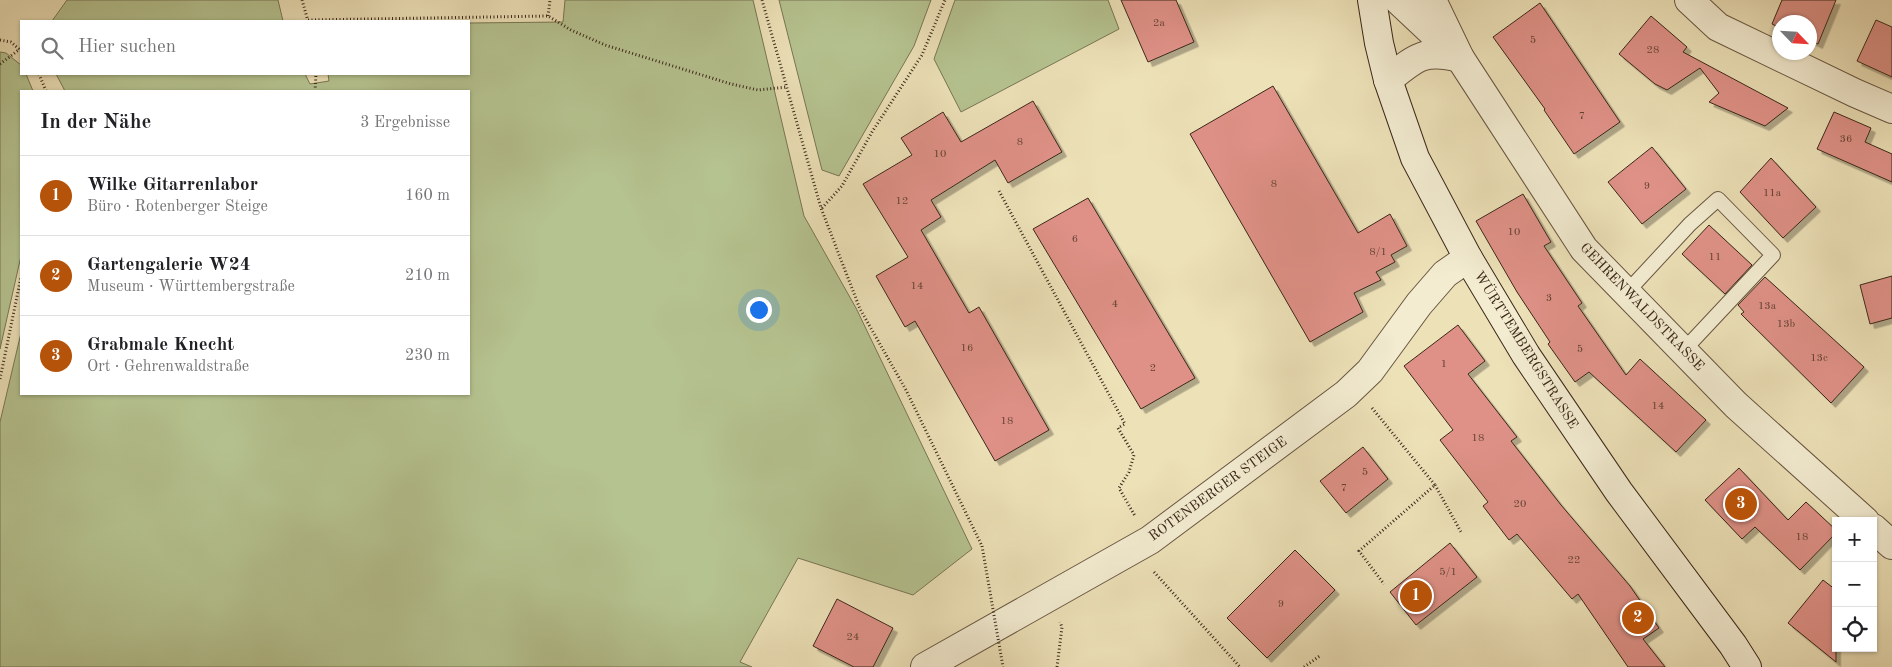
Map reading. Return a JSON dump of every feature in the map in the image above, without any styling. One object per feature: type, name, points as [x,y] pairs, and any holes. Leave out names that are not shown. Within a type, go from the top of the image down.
[{"type":"street","name":"WÜRTTEMBERGSTRASSE","points":[[1372,0],[1379,43],[1388,80],[1414,158],[1468,258],[1526,355],[1619,492],[1733,645],[1747,667]]},
{"type":"street","name":"GEHRENWALDSTRASSE","points":[[1398,0],[1460,58]]},
{"type":"street","name":"GEHRENWALDSTRASSE","points":[[1432,0],[1460,58],[1584,249],[1736,406],[1861,517]]},
{"type":"street","points":[[1689,0],[1718,27],[1854,94],[1892,109]]},
{"type":"street","points":[[1388,80],[1407,64],[1428,54],[1460,58]]},
{"type":"street","name":"ROTENBERGER STEIGE","points":[[925,667],[1142,544],[1346,394],[1370,370],[1445,274],[1468,258]]},
{"type":"street","points":[[1877,531],[1892,544]]},
{"type":"lane","points":[[1626,293],[1690,224],[1718,199],[1773,255],[1683,351]]},
{"type":"path","points":[[302,0],[308,20],[548,16],[571,30],[605,45],[731,84],[758,90],[787,87]]},
{"type":"path","points":[[548,16],[550,0]]},
{"type":"path","points":[[762,0],[821,208],[860,309],[906,390],[982,546],[1003,667]]},
{"type":"path","points":[[821,208],[842,186],[872,132],[922,55],[945,0]]},
{"type":"path","points":[[0,40],[10,42],[20,50],[0,64]]},
{"type":"path","points":[[39,75],[46,90]]},
{"type":"path","points":[[316,75],[316,90]]},
{"type":"path","points":[[999,191],[1125,424],[1118,428],[1134,455],[1129,472],[1119,488],[1142,544],[1240,667]]},
{"type":"path","points":[[0,379],[20,282]]},
{"type":"path","points":[[1355,386],[1435,485],[1461,532]]},
{"type":"path","points":[[1384,584],[1359,551],[1435,485]]},
{"type":"path","points":[[1056,667],[1062,627]]},
{"type":"path","points":[[1304,667],[1321,655]]},
{"type":"green space","points":[[67,0],[278,0],[283,20],[53,20]]},
{"type":"green space","points":[[565,0],[753,0],[804,216],[856,308],[972,549],[913,595],[798,558],[740,662],[752,667],[0,667],[0,422],[20,337],[20,395],[470,395],[470,90],[64,90],[57,75],[306,75],[310,84],[329,81],[328,75],[470,75],[470,23],[563,22]]},
{"type":"green space","points":[[779,0],[931,0],[914,46],[839,176],[822,170]]},
{"type":"green space","points":[[955,0],[1108,0],[1119,29],[961,112],[934,59]]},
{"type":"green space","points":[[0,52],[6,53],[20,64],[20,75],[26,75],[33,90],[20,90],[20,260],[0,349]]},
{"type":"building","points":[[1121,0],[1176,0],[1194,42],[1148,62]]},
{"type":"building","points":[[1782,0],[1836,0],[1818,44],[1817,15],[1776,15]]},
{"type":"building","points":[[1540,3],[1620,122],[1574,154],[1545,109],[1493,37]]},
{"type":"building","points":[[1651,16],[1687,47],[1683,52],[1788,108],[1765,126],[1709,102],[1719,93],[1700,68],[1667,90],[1655,84],[1619,54]]},
{"type":"building","points":[[1876,20],[1892,27],[1892,77],[1857,61]]},
{"type":"building","points":[[1273,86],[1358,233],[1390,214],[1407,246],[1391,255],[1395,262],[1376,272],[1381,280],[1354,293],[1363,312],[1310,342],[1190,134]]},
{"type":"building","points":[[1033,101],[1062,152],[1008,183],[995,160],[931,200],[941,217],[921,230],[969,313],[979,307],[1049,430],[995,461],[915,321],[905,327],[876,276],[908,257],[863,184],[912,155],[901,138],[943,112],[961,142]]},
{"type":"building","points":[[1834,112],[1871,128],[1865,142],[1892,154],[1892,182],[1817,149]]},
{"type":"building","points":[[1652,147],[1686,189],[1642,224],[1608,182]]},
{"type":"building","points":[[1771,158],[1816,207],[1783,238],[1740,192]]},
{"type":"building","points":[[1523,194],[1551,242],[1544,246],[1582,303],[1578,306],[1626,375],[1640,359],[1706,420],[1676,452],[1589,372],[1575,382],[1548,344],[1550,342],[1517,292],[1476,221]]},
{"type":"building","points":[[1088,198],[1195,378],[1141,409],[1033,229]]},
{"type":"building","points":[[1709,225],[1752,265],[1725,294],[1682,254]]},
{"type":"building","points":[[1892,276],[1892,318],[1870,324],[1860,285]]},
{"type":"building","points":[[1765,277],[1864,367],[1831,403],[1741,314],[1744,312],[1738,305]]},
{"type":"building","points":[[1458,325],[1485,361],[1468,374],[1517,437],[1511,441],[1561,505],[1630,586],[1659,628],[1643,639],[1665,667],[1628,667],[1578,594],[1572,599],[1517,534],[1509,540],[1483,506],[1488,502],[1440,440],[1453,430],[1404,366]]},
{"type":"building","points":[[1363,447],[1388,479],[1346,513],[1320,481]]},
{"type":"building","points":[[1739,468],[1788,520],[1806,502],[1832,526],[1832,537],[1800,570],[1755,527],[1742,539],[1705,500]]},
{"type":"building","points":[[1450,543],[1477,577],[1416,625],[1390,592]]},
{"type":"building","points":[[1295,550],[1335,590],[1267,658],[1227,618]]},
{"type":"building","points":[[1823,580],[1832,587],[1832,652],[1836,652],[1836,662],[1788,623]]},
{"type":"building","points":[[837,599],[893,628],[873,667],[854,667],[813,646]]},
{"type":"place","name":"Grabmale Knecht","points":[[1741,504]]},
{"type":"place","name":"Wilke Gitarrenlabor","points":[[1416,596]]},
{"type":"place","name":"Gartengalerie W24","points":[[1638,618]]}]
